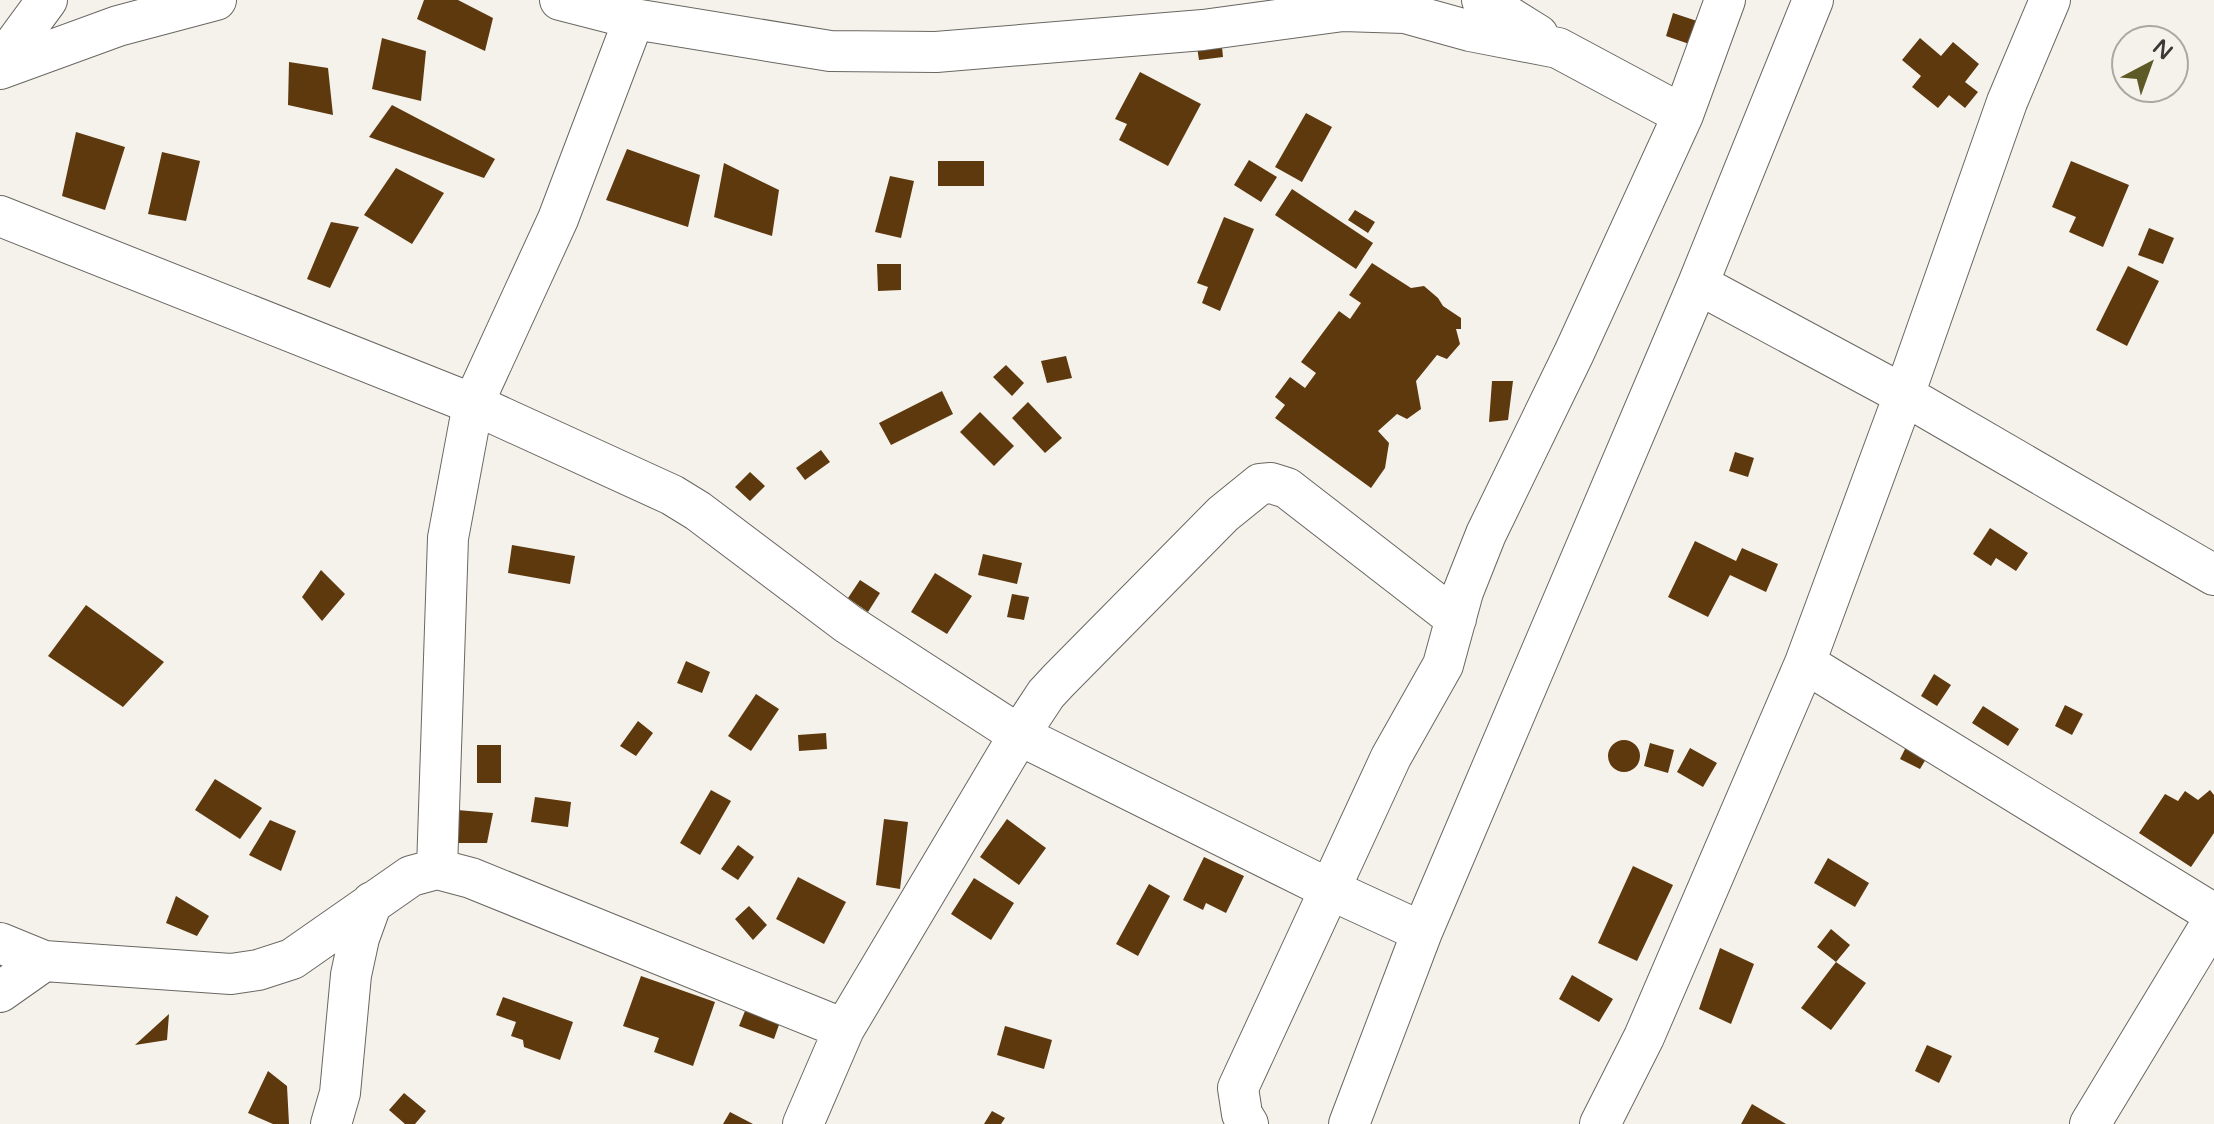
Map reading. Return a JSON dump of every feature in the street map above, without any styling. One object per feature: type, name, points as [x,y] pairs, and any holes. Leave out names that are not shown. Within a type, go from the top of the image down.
[{"type":"street","points":[[0,66],[47,0]]},
{"type":"street","points":[[0,66],[118,26],[216,0]]},
{"type":"street","points":[[560,0],[634,19],[830,51],[936,52],[1203,30],[1343,11],[1405,13],[1470,31],[1558,48]]},
{"type":"street","points":[[1482,0],[1558,48],[1683,115]]},
{"type":"street","points":[[1248,1124],[1242,1114],[1238,1088],[1391,757],[1443,665],[1463,592],[1486,534],[1574,353],[1683,115],[1725,0]]},
{"type":"street","points":[[1349,1124],[1422,932],[1698,284],[1813,0]]},
{"type":"street","points":[[1600,1124],[1644,1037],[1805,663],[2007,102],[2050,0]]},
{"type":"street","points":[[437,869],[448,538],[473,404],[558,219],[634,19]]},
{"type":"street","points":[[0,216],[473,404],[672,495],[698,511],[848,624],[1019,735],[1422,932]]},
{"type":"street","points":[[1698,284],[1904,395],[2214,575]]},
{"type":"street","points":[[803,1124],[844,1029],[1046,694],[1223,514],[1260,484],[1271,483],[1287,488],[1456,619]]},
{"type":"street","points":[[1805,663],[2214,917],[2090,1124]]},
{"type":"street","points":[[0,943],[44,961],[231,974],[258,970],[292,959],[411,876],[437,869],[471,878],[844,1029]]},
{"type":"street","points":[[331,1124],[340,1093],[351,975],[359,938],[372,902]]},
{"type":"street","points":[[0,992],[44,961]]},
{"type":"building","points":[[424,0],[458,0],[493,18],[485,51],[417,19]]},
{"type":"building","points":[[1673,13],[1703,23],[1695,46],[1666,36]]},
{"type":"building","points":[[1221,37],[1223,57],[1199,60],[1196,40]]},
{"type":"building","points":[[382,38],[426,51],[421,101],[372,89]]},
{"type":"building","points":[[1920,38],[1941,56],[1953,42],[1979,64],[1965,82],[1978,92],[1965,108],[1949,95],[1938,108],[1912,87],[1921,76],[1902,60]]},
{"type":"building","points":[[289,62],[328,68],[333,115],[288,105]]},
{"type":"building","points":[[1140,72],[1201,104],[1168,166],[1119,140],[1127,124],[1115,119]]},
{"type":"building","points":[[392,105],[495,159],[484,178],[369,137]]},
{"type":"building","points":[[1306,113],[1332,127],[1302,182],[1275,167]]},
{"type":"building","points":[[76,132],[125,147],[105,210],[62,196]]},
{"type":"building","points":[[627,149],[700,175],[688,227],[606,200]]},
{"type":"building","points":[[162,152],[200,161],[186,221],[148,214]]},
{"type":"building","points":[[1249,160],[1277,177],[1261,202],[1234,185]]},
{"type":"building","points":[[938,161],[984,161],[984,186],[938,186]]},
{"type":"building","points":[[2071,161],[2129,185],[2103,247],[2069,232],[2076,217],[2052,207]]},
{"type":"building","points":[[724,163],[779,190],[772,236],[714,217]]},
{"type":"building","points":[[396,168],[444,193],[412,244],[364,215]]},
{"type":"building","points":[[890,176],[914,181],[901,238],[875,232]]},
{"type":"building","points":[[1292,189],[1373,243],[1356,269],[1275,215]]},
{"type":"building","points":[[1355,210],[1375,222],[1368,233],[1348,220]]},
{"type":"building","points":[[1224,217],[1254,229],[1220,311],[1202,303],[1208,287],[1197,283]]},
{"type":"building","points":[[331,222],[359,227],[330,288],[307,279]]},
{"type":"building","points":[[2149,228],[2174,238],[2163,264],[2138,255]]},
{"type":"building","points":[[1372,263],[1411,288],[1424,286],[1443,306],[1461,318],[1461,329],[1456,329],[1460,344],[1447,359],[1437,355],[1416,381],[1421,409],[1407,419],[1397,414],[1378,431],[1389,443],[1385,468],[1371,488],[1275,418],[1285,405],[1275,397],[1290,377],[1305,388],[1316,373],[1301,362],[1339,311],[1350,319],[1361,303],[1349,295]]},
{"type":"building","points":[[877,264],[901,264],[901,290],[878,291]]},
{"type":"building","points":[[2128,266],[2159,281],[2127,346],[2096,330]]},
{"type":"building","points":[[1066,356],[1072,378],[1047,383],[1041,361]]},
{"type":"building","points":[[1006,365],[1024,383],[1012,396],[993,377]]},
{"type":"building","points":[[1492,381],[1513,381],[1508,420],[1489,422]]},
{"type":"building","points":[[942,391],[953,414],[891,445],[879,423]]},
{"type":"building","points":[[1028,402],[1062,438],[1045,453],[1012,418]]},
{"type":"building","points":[[980,412],[1014,446],[994,466],[960,432]]},
{"type":"building","points":[[821,450],[830,462],[805,480],[796,468]]},
{"type":"building","points":[[1735,452],[1754,458],[1748,477],[1729,471]]},
{"type":"building","points":[[750,472],[765,486],[750,501],[735,487]]},
{"type":"building","points":[[1990,528],[2028,553],[2016,571],[1996,558],[1991,566],[1973,554]]},
{"type":"building","points":[[1695,541],[1736,561],[1742,548],[1778,564],[1766,592],[1730,575],[1708,617],[1668,597]]},
{"type":"building","points":[[512,545],[575,556],[570,584],[508,573]]},
{"type":"building","points":[[983,554],[1022,563],[1017,584],[978,575]]},
{"type":"building","points":[[321,570],[345,594],[322,621],[302,597]]},
{"type":"building","points":[[935,573],[972,596],[947,634],[911,612]]},
{"type":"building","points":[[860,580],[880,593],[868,612],[848,598]]},
{"type":"building","points":[[1012,594],[1029,597],[1024,620],[1007,617]]},
{"type":"building","points":[[86,605],[164,662],[123,707],[48,656]]},
{"type":"building","points":[[686,661],[710,672],[702,693],[677,683]]},
{"type":"building","points":[[1934,674],[1951,685],[1937,706],[1921,696]]},
{"type":"building","points":[[756,694],[779,709],[751,751],[728,736]]},
{"type":"building","points":[[2065,705],[2083,714],[2072,735],[2055,726]]},
{"type":"building","points":[[1983,706],[2019,729],[2008,746],[1972,723]]},
{"type":"building","points":[[638,721],[653,733],[636,756],[620,746]]},
{"type":"building","points":[[826,733],[827,749],[799,751],[798,735]]},
{"type":"building","points":[[1624,740],[1635,745],[1640,756],[1635,767],[1624,772],[1613,767],[1608,756],[1613,745]]},
{"type":"building","points":[[1650,743],[1674,750],[1668,773],[1644,766]]},
{"type":"building","points":[[1908,743],[1929,754],[1920,769],[1900,759]]},
{"type":"building","points":[[477,745],[501,745],[501,783],[477,783]]},
{"type":"building","points":[[1690,748],[1717,763],[1703,787],[1677,772]]},
{"type":"building","points":[[215,779],[262,808],[240,839],[195,810]]},
{"type":"building","points":[[711,790],[731,801],[700,855],[680,843]]},
{"type":"building","points":[[2210,790],[2214,795],[2214,833],[2191,867],[2139,833],[2165,794],[2178,801],[2185,791],[2198,800]]},
{"type":"building","points":[[535,797],[571,802],[568,827],[531,822]]},
{"type":"building","points":[[457,810],[493,813],[487,843],[454,843]]},
{"type":"building","points":[[884,819],[908,822],[900,889],[876,885]]},
{"type":"building","points":[[1007,819],[1046,848],[1019,885],[980,857]]},
{"type":"building","points":[[270,820],[296,831],[281,871],[249,855]]},
{"type":"building","points":[[738,845],[754,857],[738,880],[721,869]]},
{"type":"building","points":[[1204,857],[1244,876],[1226,913],[1206,903],[1203,910],[1183,900]]},
{"type":"building","points":[[1828,858],[1869,883],[1855,907],[1814,883]]},
{"type":"building","points":[[1633,866],[1673,885],[1637,961],[1598,943]]},
{"type":"building","points":[[798,877],[846,902],[824,944],[776,919]]},
{"type":"building","points":[[974,878],[1014,903],[991,940],[951,914]]},
{"type":"building","points":[[1149,884],[1170,896],[1138,956],[1116,944]]},
{"type":"building","points":[[176,896],[209,916],[197,936],[166,923]]},
{"type":"building","points":[[749,906],[767,925],[753,940],[735,919]]},
{"type":"building","points":[[1831,929],[1850,945],[1836,962],[1817,947]]},
{"type":"building","points":[[1720,948],[1754,964],[1731,1024],[1699,1009]]},
{"type":"building","points":[[1836,962],[1866,983],[1831,1030],[1801,1008]]},
{"type":"building","points":[[1572,975],[1613,999],[1599,1022],[1559,999]]},
{"type":"building","points":[[641,976],[715,1002],[693,1066],[654,1052],[659,1038],[623,1026]]},
{"type":"building","points":[[503,997],[573,1022],[560,1060],[524,1047],[523,1040],[511,1036],[516,1022],[496,1015]]},
{"type":"building","points":[[747,1006],[781,1019],[774,1039],[739,1026]]},
{"type":"building","points":[[169,1014],[167,1040],[135,1045]]},
{"type":"building","points":[[1005,1026],[1052,1040],[1044,1069],[997,1055]]},
{"type":"building","points":[[1927,1045],[1952,1056],[1939,1083],[1915,1071]]},
{"type":"building","points":[[268,1071],[287,1086],[289,1124],[273,1124],[248,1113]]},
{"type":"building","points":[[404,1093],[426,1111],[415,1124],[405,1124],[389,1110]]},
{"type":"building","points":[[1752,1104],[1786,1124],[1741,1124]]},
{"type":"building","points":[[992,1111],[1005,1118],[1001,1124],[984,1124]]},
{"type":"building","points":[[730,1112],[753,1124],[723,1124]]}]
